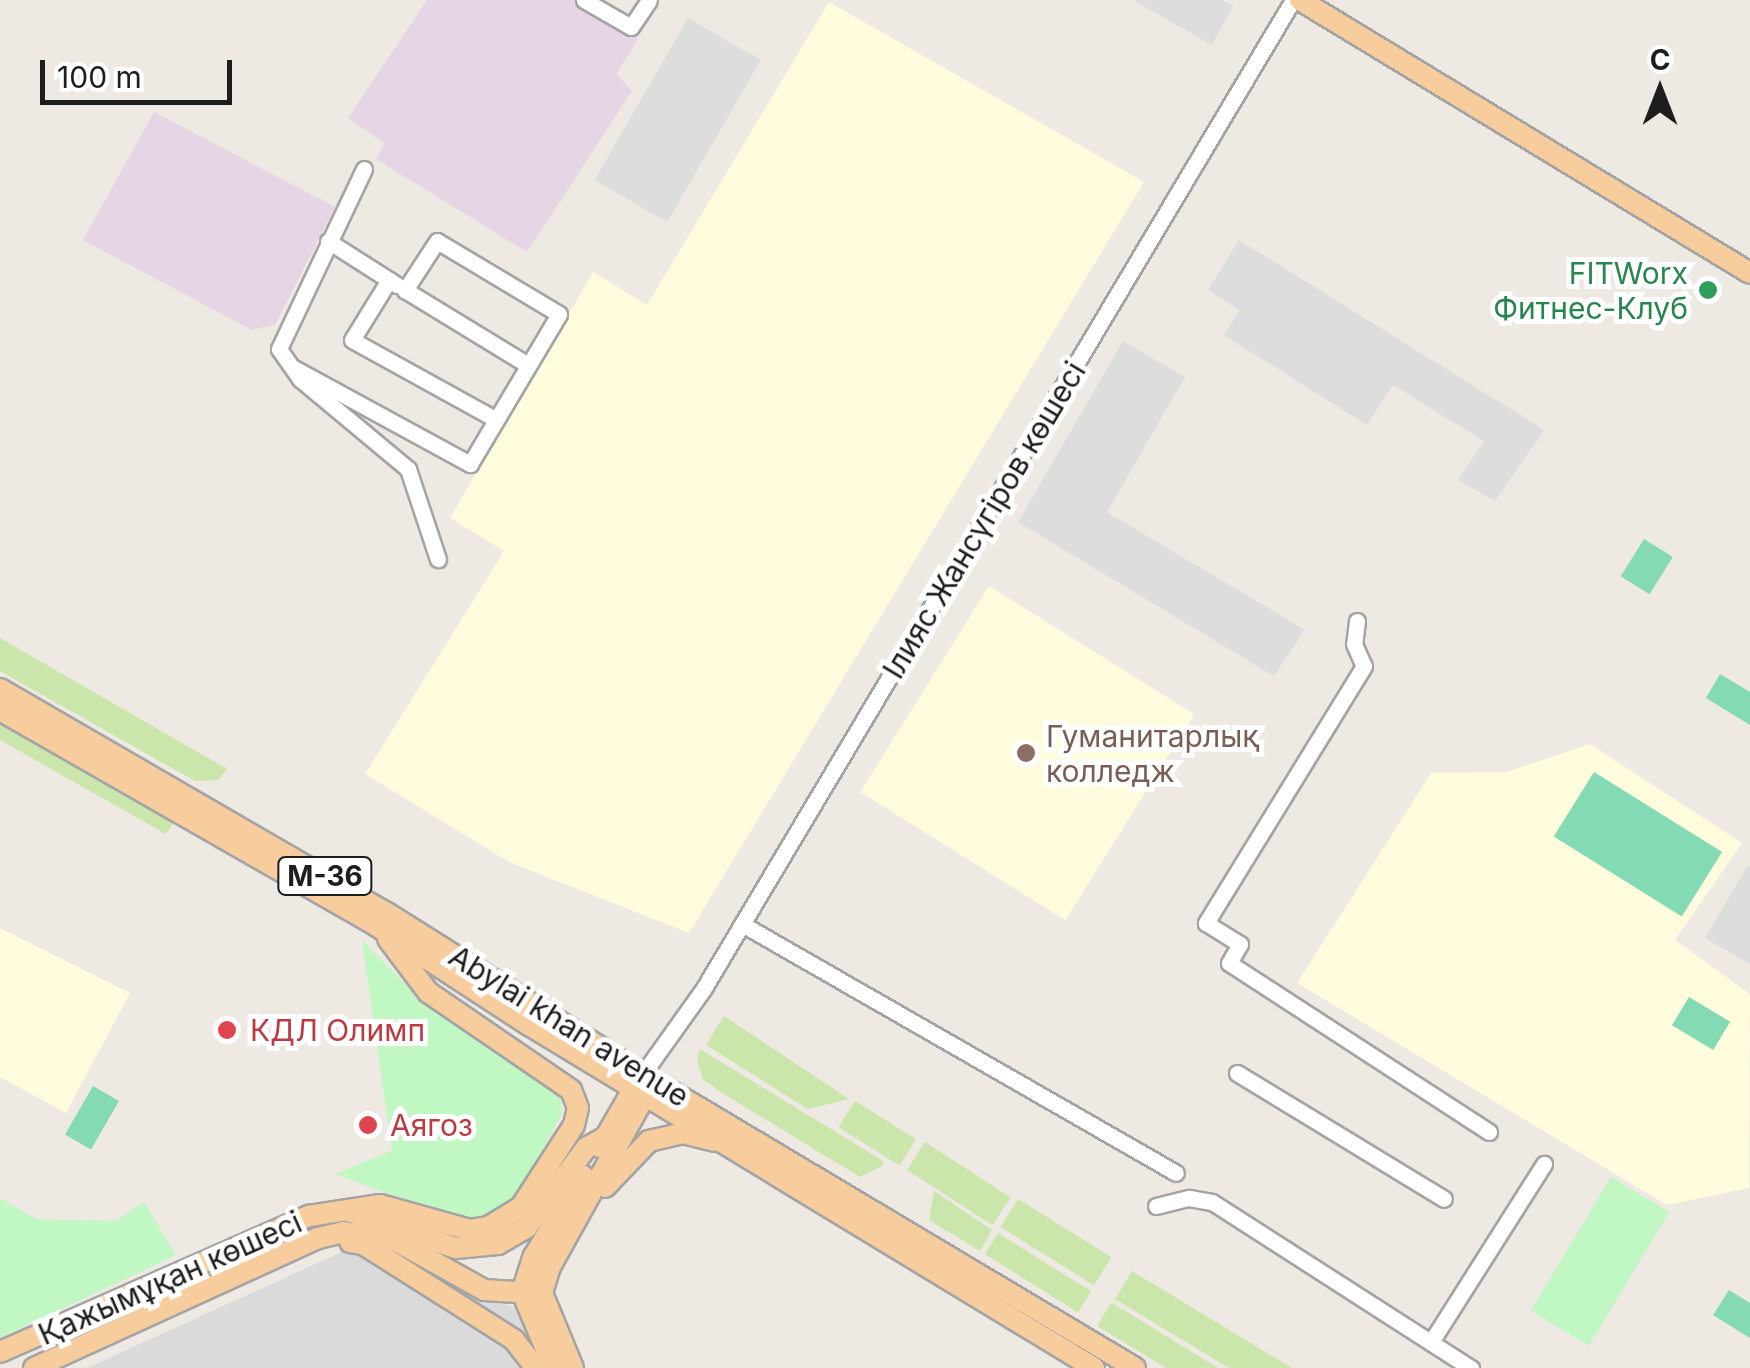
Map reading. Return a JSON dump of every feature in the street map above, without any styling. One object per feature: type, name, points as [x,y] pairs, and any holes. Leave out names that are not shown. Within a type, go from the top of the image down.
[{"type":"main road","points":[[1296,0],[1750,273]]},
{"type":"main road","name":"Abylai khan avenue","points":[[0,690],[387,913],[770,1168],[1094,1368]]},
{"type":"main road","name":"Abylai khan avenue","points":[[0,710],[1135,1368]]},
{"type":"main road","name":"Қажымұқан көшесі","points":[[0,1352],[261,1234],[341,1209],[380,1205],[454,1227],[488,1227],[521,1207],[574,1125],[578,1108],[571,1090],[556,1076],[428,992],[377,926]]},
{"type":"main road","points":[[554,1368],[532,1293],[534,1256],[606,1137],[644,1084]]},
{"type":"main road","points":[[532,1293],[580,1214],[644,1084]]},
{"type":"main road","points":[[580,1214],[634,1152],[667,1135],[702,1137],[770,1168]]},
{"type":"main road","points":[[341,1209],[456,1248],[498,1244],[527,1227],[586,1148],[606,1137]]},
{"type":"main road","points":[[341,1209],[484,1290],[532,1293]]},
{"type":"main road","points":[[318,1238],[343,1232],[393,1240]]},
{"type":"main road","points":[[318,1238],[362,1244],[514,1340],[536,1368]]},
{"type":"main road","name":"Қажымұқан көшесі","points":[[36,1367],[318,1238]]},
{"type":"main road","points":[[532,1293],[573,1368]]},
{"type":"street","points":[[584,0],[631,27],[649,0]]},
{"type":"street","name":"Ілияс Жансүгіров көшесі","points":[[644,1084],[1296,0]]},
{"type":"street","points":[[364,169],[279,348],[292,368],[408,469],[438,559]]},
{"type":"street","points":[[328,241],[404,290],[526,364],[532,365],[559,314],[437,241],[404,290]]},
{"type":"street","points":[[388,280],[352,340],[495,419]]},
{"type":"street","points":[[292,368],[470,464],[526,364]]},
{"type":"street","points":[[1357,621],[1354,644],[1364,666],[1206,923],[1240,944],[1230,963],[1489,1132]]},
{"type":"street","points":[[742,924],[1176,1173]]},
{"type":"street","points":[[1237,1073],[1444,1200]]},
{"type":"street","points":[[1431,1342],[1544,1164]]},
{"type":"street","points":[[1156,1206],[1189,1198],[1212,1202],[1471,1368]]},
{"type":"shaded area","points":[[427,0],[577,0],[638,39],[616,74],[632,91],[527,252],[376,159],[385,143],[348,118]]},
{"type":"shaded area","points":[[1133,0],[1223,0],[1233,6],[1212,45]]},
{"type":"shaded area","points":[[829,2],[1144,182],[689,933],[509,862],[365,774],[504,551],[450,518],[593,272],[647,305]]},
{"type":"shaded area","points":[[688,18],[761,60],[667,222],[594,180]]},
{"type":"shaded area","points":[[154,112],[335,207],[275,325],[252,330],[83,240]]},
{"type":"shaded area","points":[[1239,240],[1544,430],[1495,501],[1458,480],[1484,441],[1393,385],[1367,425],[1224,335],[1240,310],[1208,290]]},
{"type":"shaded area","points":[[1123,341],[1185,377],[1107,512],[1305,630],[1274,676],[1018,522]]},
{"type":"shaded area","name":"Гуманитарлық колледж","points":[[989,586],[1194,714],[1065,920],[860,792]]},
{"type":"shaded area","points":[[1590,744],[1742,843],[1675,940],[1750,994],[1749,1188],[1667,1205],[1297,983],[1431,773],[1506,772]]},
{"type":"shaded area","points":[[1750,867],[1750,964],[1705,938]]},
{"type":"shaded area","points":[[0,928],[130,993],[66,1113],[0,1077]]},
{"type":"shaded area","points":[[344,1251],[515,1308],[542,1368],[87,1368]]},
{"type":"green space","points":[[1644,539],[1673,557],[1650,594],[1621,576]]},
{"type":"green space","points":[[0,638],[227,769],[218,780],[195,781],[0,671]]},
{"type":"green space","points":[[1720,674],[1750,692],[1750,725],[1706,698]]},
{"type":"green space","points":[[0,716],[172,814],[174,822],[166,834],[0,740]]},
{"type":"green space","points":[[1594,772],[1722,852],[1682,916],[1554,836]]},
{"type":"green space","points":[[362,940],[408,987],[561,1094],[562,1113],[514,1204],[487,1218],[459,1220],[335,1174],[392,1151]]},
{"type":"green space","points":[[1689,997],[1730,1022],[1713,1050],[1672,1025]]},
{"type":"green space","points":[[724,1016],[849,1099],[808,1109],[706,1045]]},
{"type":"green space","points":[[700,1049],[883,1161],[882,1166],[860,1177],[719,1091],[703,1079],[697,1061]]},
{"type":"green space","points":[[93,1086],[119,1101],[91,1149],[65,1134]]},
{"type":"green space","points":[[855,1101],[916,1139],[900,1165],[839,1127]]},
{"type":"green space","points":[[925,1142],[1011,1198],[993,1225],[907,1170]]},
{"type":"green space","points":[[1611,1177],[1669,1212],[1589,1346],[1531,1311]]},
{"type":"green space","points":[[934,1191],[992,1230],[980,1251],[929,1220]]},
{"type":"green space","points":[[0,1198],[36,1219],[117,1221],[144,1202],[176,1255],[0,1338]]},
{"type":"green space","points":[[1018,1199],[1111,1257],[1094,1285],[1001,1227]]},
{"type":"green space","points":[[998,1233],[1091,1291],[1078,1312],[985,1254]]},
{"type":"green space","points":[[1132,1271],[1292,1368],[1229,1368],[1115,1299]]},
{"type":"green space","points":[[1729,1290],[1750,1303],[1750,1338],[1713,1315]]},
{"type":"green space","points":[[1111,1303],[1218,1368],[1166,1368],[1097,1326]]},
{"type":"place","name":"FITWorx Фитнес-Клуб","points":[[1708,290]]},
{"type":"place","name":"Гуманитарлық колледж","points":[[1026,753]]},
{"type":"place","name":"КДЛ Олимп","points":[[227,1030]]},
{"type":"place","name":"Аягоз","points":[[368,1125]]}]
